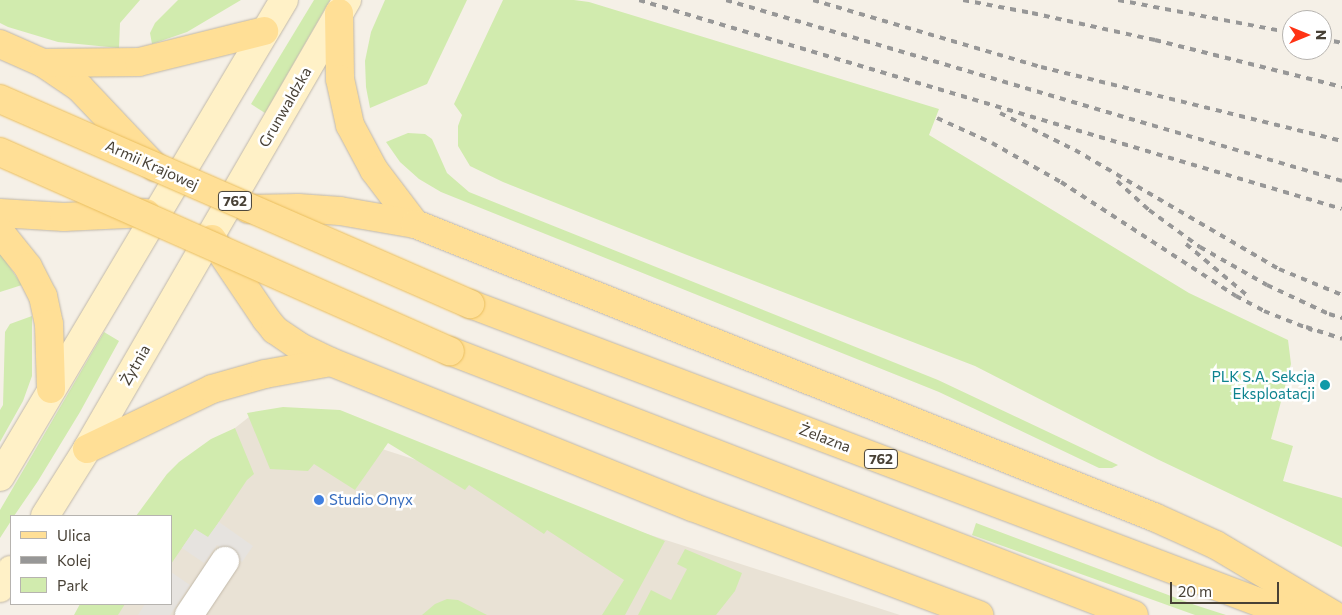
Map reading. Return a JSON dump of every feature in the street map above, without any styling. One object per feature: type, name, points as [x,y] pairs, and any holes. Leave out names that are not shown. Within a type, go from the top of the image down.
[{"type":"main road","points":[[343,6],[340,80],[350,125],[374,170],[415,224]]},
{"type":"main road","points":[[43,63],[139,62],[264,31]]},
{"type":"main road","points":[[0,44],[43,63],[80,88],[168,196],[211,237],[254,304],[275,330],[300,347],[331,362],[692,507],[979,615]]},
{"type":"main road","name":"Armii Krajowej","points":[[0,99],[470,304]]},
{"type":"main road","points":[[0,152],[450,352],[1134,615]]},
{"type":"main road","points":[[0,213],[64,217],[168,196],[225,211],[318,209],[415,224],[1147,513],[1216,545],[1334,615]]},
{"type":"main road","points":[[0,232],[28,267],[43,296],[49,324],[51,389]]},
{"type":"main road","name":"Żelazna","points":[[470,304],[1292,615]]},
{"type":"main road","points":[[87,449],[212,388],[265,374],[331,362]]},
{"type":"street","points":[[0,477],[284,0]]},
{"type":"street","name":"Grunwaldzka","points":[[225,211],[343,6]]},
{"type":"street","name":"Żytnia","points":[[46,515],[87,449],[225,211]]},
{"type":"street","points":[[189,615],[225,561]]},
{"type":"street","points":[[0,588],[10,572]]},
{"type":"shaded area","points":[[249,417],[282,417],[900,615],[111,615],[118,605],[172,605],[172,523],[235,428]]},
{"type":"shaded area","points":[[219,522],[253,546],[242,562],[217,545],[204,563],[182,548],[195,529],[208,537]]},
{"type":"shaded area","points":[[172,573],[190,585],[170,615],[138,615],[144,605],[172,605]]},
{"type":"green space","points":[[0,0],[140,0],[120,23],[119,48],[58,42],[8,27],[0,23]]},
{"type":"green space","points":[[178,0],[241,0],[187,32],[152,44],[150,33],[155,23]]},
{"type":"green space","points":[[314,0],[330,0],[265,113],[251,104]]},
{"type":"green space","points":[[385,0],[467,0],[427,84],[370,108],[366,87],[365,61],[371,32]]},
{"type":"green space","points":[[503,0],[574,0],[589,2],[939,109],[929,135],[1189,293],[1288,340],[1291,364],[1271,439],[1293,446],[1283,481],[1342,498],[1342,547],[1157,459],[975,366],[687,255],[503,182],[470,166],[458,146],[458,126],[462,115],[454,104]]},
{"type":"green space","points":[[408,133],[425,134],[432,139],[447,173],[469,192],[938,380],[1118,465],[1112,468],[1099,468],[939,392],[441,192],[419,179],[400,162],[386,142]]},
{"type":"green space","points":[[0,253],[22,285],[0,292]]},
{"type":"green space","points":[[32,316],[32,376],[23,401],[0,442],[5,332],[10,324]]},
{"type":"green space","points":[[104,332],[119,341],[80,412],[38,481],[15,515],[10,515],[10,523],[0,538],[0,510]]},
{"type":"green space","points":[[283,407],[340,410],[665,541],[625,615],[602,615],[624,580],[547,530],[544,534],[469,485],[465,490],[388,443],[355,490],[314,464],[308,471],[270,469],[247,413]]},
{"type":"green space","points":[[235,428],[254,474],[247,480],[208,538],[195,529],[172,563],[172,515],[137,515],[167,474],[179,462],[211,439]]},
{"type":"green space","points":[[976,523],[1226,615],[1195,615],[972,535]]},
{"type":"green space","points":[[685,549],[742,573],[735,591],[716,615],[638,615],[651,590],[671,600],[687,569],[677,564]]},
{"type":"green space","points":[[447,599],[458,600],[487,615],[422,615],[435,604]]},
{"type":"green space","points":[[79,605],[124,605],[118,615],[74,615]]},
{"type":"railway","points":[[639,0],[1342,209]]},
{"type":"railway","points":[[726,0],[1342,181]]},
{"type":"railway","points":[[813,0],[1041,67],[1342,141]]},
{"type":"railway","points":[[963,0],[1155,40],[1342,87]]},
{"type":"railway","points":[[1118,0],[1282,31]]},
{"type":"railway","points":[[1332,41],[1342,43]]},
{"type":"railway","points":[[1000,113],[1075,150],[1279,269],[1342,295]]},
{"type":"railway","points":[[937,118],[992,143],[1061,182],[1236,296],[1264,311],[1312,330]]},
{"type":"railway","points":[[1117,181],[1149,210],[1200,247],[1267,285],[1329,314],[1342,318]]},
{"type":"railway","points":[[1186,244],[1249,297]]},
{"type":"railway","points":[[1306,327],[1342,339]]},
{"type":"place","name":"PLK S.A. Sekcja Eksploatacji","points":[[1325,385]]},
{"type":"place","name":"Studio Onyx","points":[[319,500]]}]
